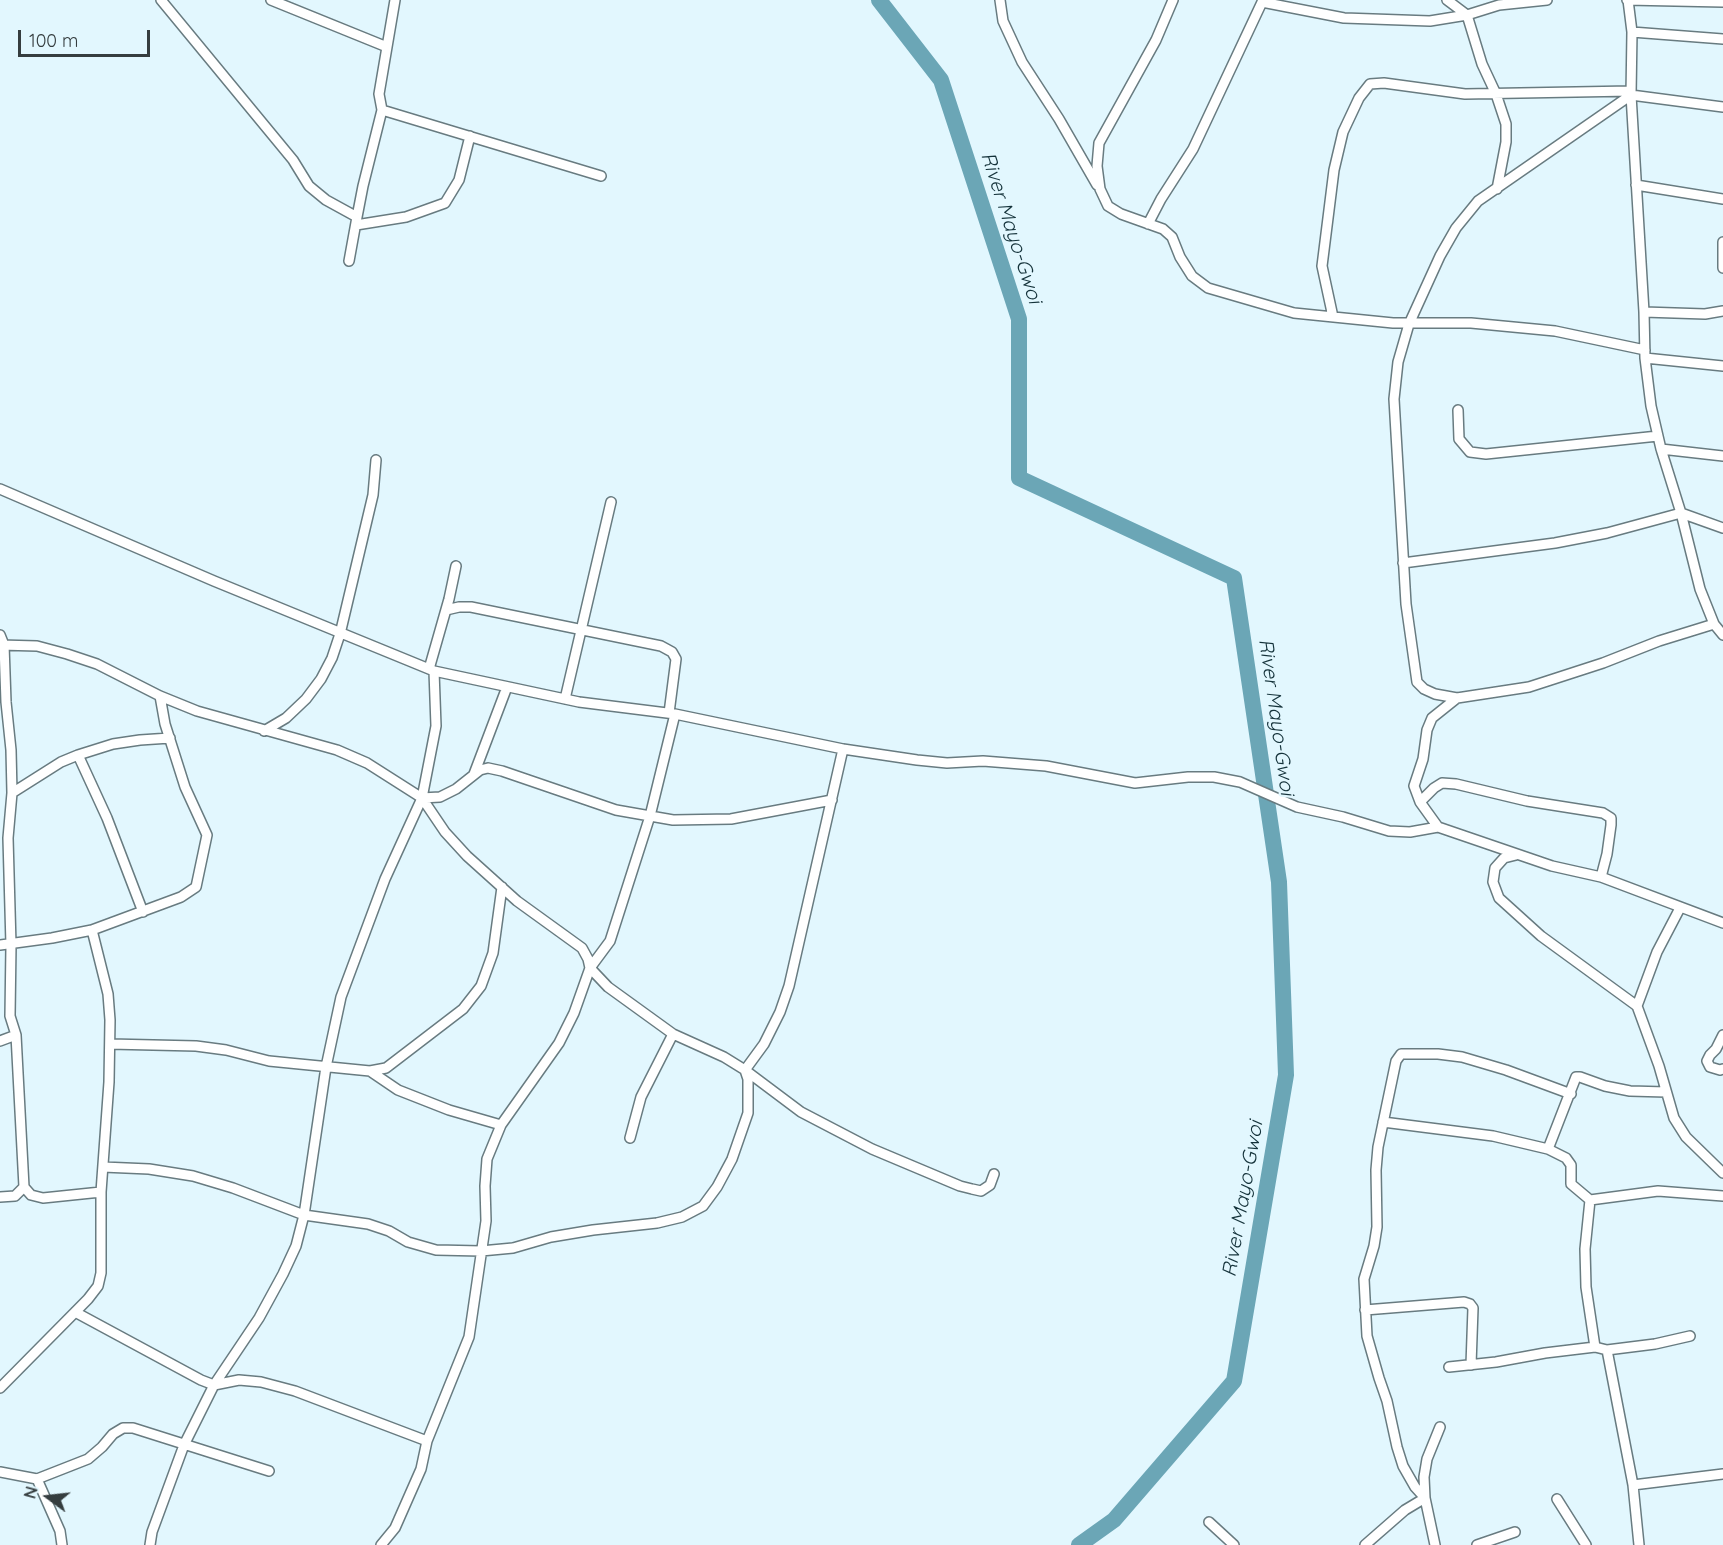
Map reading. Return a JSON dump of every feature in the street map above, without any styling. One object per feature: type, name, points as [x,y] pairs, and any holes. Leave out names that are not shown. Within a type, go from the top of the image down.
[{"type":"street","points":[[160,0],[286,151],[309,186],[357,221],[406,217],[446,204],[459,180],[470,136]]},
{"type":"street","points":[[271,0],[387,47]]},
{"type":"street","points":[[349,261],[363,186],[382,110],[379,94],[395,0]]},
{"type":"street","points":[[1000,0],[1003,21],[1022,62],[1059,119],[1108,206],[1121,214],[1163,229],[1172,237],[1180,257],[1192,276],[1208,288],[1294,313],[1409,324],[1472,323],[1555,331],[1645,354],[1723,366]]},
{"type":"street","points":[[1100,189],[1097,166],[1099,143],[1156,40],[1173,0]]},
{"type":"street","points":[[1447,0],[1467,15],[1482,64],[1496,94],[1506,124],[1506,142],[1497,189]]},
{"type":"street","points":[[1148,224],[1192,149],[1263,1],[1344,18],[1430,21],[1467,15],[1499,5],[1546,0]]},
{"type":"street","points":[[1723,2],[1628,0],[1632,32],[1631,93],[1645,354],[1651,406],[1700,589],[1714,624],[1723,635]]},
{"type":"street","points":[[1632,32],[1723,39]]},
{"type":"street","points":[[1333,317],[1322,266],[1334,170],[1344,132],[1364,90],[1370,84],[1384,83],[1465,94],[1631,93],[1723,106]]},
{"type":"street","points":[[1631,93],[1478,201],[1456,228],[1440,256],[1409,324],[1398,362],[1394,399],[1406,604],[1417,682],[1424,689],[1435,694],[1457,698],[1529,687],[1603,663],[1659,640],[1714,624]]},
{"type":"street","points":[[382,110],[601,176]]},
{"type":"street","points":[[1636,185],[1723,199]]},
{"type":"street","points":[[1723,242],[1723,268]]},
{"type":"street","points":[[1644,312],[1706,314],[1723,311]]},
{"type":"street","points":[[1458,410],[1459,439],[1470,452],[1486,454],[1658,436]]},
{"type":"street","points":[[1661,449],[1723,456]]},
{"type":"street","points":[[264,730],[286,718],[306,699],[321,679],[332,658],[340,634],[373,495],[376,460]]},
{"type":"street","points":[[0,489],[340,634],[431,670],[565,699],[672,714],[843,749],[947,763],[983,761],[1046,766],[1135,783],[1188,777],[1214,777],[1240,782],[1297,807],[1343,817],[1389,831],[1410,832],[1438,827],[1516,855],[1601,877],[1723,923]]},
{"type":"street","points":[[565,699],[610,502]]},
{"type":"street","points":[[1403,563],[1555,543],[1607,533],[1681,513],[1723,528]]},
{"type":"street","points":[[151,1545],[152,1532],[184,1445],[214,1385],[259,1318],[296,1246],[304,1215],[326,1067],[341,997],[385,879],[422,798],[436,726],[431,670],[456,566]]},
{"type":"street","points":[[381,1545],[395,1528],[421,1469],[427,1441],[470,1337],[486,1221],[487,1159],[501,1125],[559,1043],[574,1013],[590,968],[610,941],[650,816],[672,714],[676,659],[672,652],[661,646],[471,607],[446,610]]},
{"type":"street","points":[[0,635],[11,750],[12,793],[8,838],[10,1016],[16,1035],[24,1187],[31,1195],[43,1198],[101,1192]]},
{"type":"street","points":[[2,645],[37,646],[67,654],[97,664],[160,696],[221,719],[337,750],[367,763],[422,798],[445,832],[467,856],[517,901],[582,948],[590,968],[608,987],[673,1034],[745,1070],[801,1112],[872,1149],[960,1186],[981,1191],[990,1185],[994,1174]]},
{"type":"street","points":[[473,776],[507,687]]},
{"type":"street","points":[[0,945],[92,930],[181,897],[196,887],[207,842],[205,829],[185,787],[165,724],[160,696]]},
{"type":"street","points":[[1438,827],[1420,802],[1414,786],[1432,718],[1457,698]]},
{"type":"street","points":[[12,793],[61,762],[78,756],[113,744],[170,738]]},
{"type":"street","points":[[745,1070],[764,1044],[780,1012],[789,986],[843,749]]},
{"type":"street","points":[[78,756],[107,818],[143,912]]},
{"type":"street","points":[[422,798],[440,797],[456,789],[480,770],[488,768],[616,810],[673,820],[731,819],[832,800]]},
{"type":"street","points":[[1420,802],[1442,783],[1527,801],[1603,813],[1611,818],[1611,825],[1601,877]]},
{"type":"street","points":[[1516,855],[1504,858],[1495,868],[1493,882],[1500,898],[1541,936],[1637,1006],[1674,1118],[1686,1137],[1723,1173]]},
{"type":"street","points":[[110,1044],[196,1046],[226,1050],[269,1061],[370,1071],[386,1068],[463,1009],[480,986],[493,953],[502,887]]},
{"type":"street","points":[[1637,1006],[1657,952],[1680,908]]},
{"type":"street","points":[[0,1388],[98,1286],[101,1273],[101,1192],[111,1020],[108,994],[92,930]]},
{"type":"street","points":[[630,1138],[641,1097],[673,1034]]},
{"type":"street","points":[[0,1041],[16,1035]]},
{"type":"street","points":[[1723,1035],[1707,1061],[1710,1067],[1723,1069]]},
{"type":"street","points":[[1425,1498],[1415,1487],[1403,1466],[1396,1447],[1388,1401],[1367,1336],[1365,1310],[1364,1279],[1377,1227],[1376,1170],[1396,1061],[1401,1054],[1438,1054],[1462,1057],[1540,1081],[1571,1094]]},
{"type":"street","points":[[103,1167],[149,1169],[193,1176],[233,1188],[304,1215],[368,1224],[389,1231],[408,1242],[436,1250],[481,1251],[513,1248],[551,1237],[657,1223],[682,1217],[703,1206],[717,1187],[732,1159],[748,1113],[748,1079],[745,1070]]},
{"type":"street","points":[[370,1071],[398,1090],[449,1110],[501,1125]]},
{"type":"street","points":[[1548,1149],[1576,1077],[1630,1091],[1666,1092]]},
{"type":"street","points":[[1383,1122],[1493,1136],[1548,1149],[1566,1158],[1571,1165],[1571,1184],[1590,1200],[1658,1191],[1723,1196]]},
{"type":"street","points":[[0,1197],[15,1196],[24,1187]]},
{"type":"street","points":[[1590,1200],[1585,1249],[1586,1287],[1595,1347]]},
{"type":"street","points":[[1365,1310],[1464,1302],[1470,1304],[1473,1308],[1471,1365]]},
{"type":"street","points":[[75,1312],[214,1385],[239,1380],[261,1382],[295,1391],[427,1441]]},
{"type":"street","points":[[1449,1367],[1595,1347],[1606,1350],[1655,1344],[1690,1336]]},
{"type":"street","points":[[1606,1350],[1633,1485],[1639,1545]]},
{"type":"street","points":[[1435,1545],[1425,1498],[1424,1477],[1427,1459],[1440,1427]]},
{"type":"street","points":[[0,1473],[37,1479],[88,1459],[113,1434],[123,1428],[133,1428],[269,1471]]},
{"type":"street","points":[[1633,1485],[1723,1474]]},
{"type":"street","points":[[37,1479],[60,1531],[62,1545]]},
{"type":"street","points":[[1365,1545],[1405,1510],[1425,1498]]},
{"type":"street","points":[[1557,1499],[1586,1545]]},
{"type":"street","points":[[1209,1522],[1234,1545]]},
{"type":"street","points":[[1477,1545],[1515,1532]]},
{"type":"waterway","name":"River Mayo-Gwoi","points":[[879,0],[941,80],[1019,319],[1019,478],[1234,578],[1279,882],[1286,1075],[1234,1381],[1114,1520],[1079,1545]]}]
